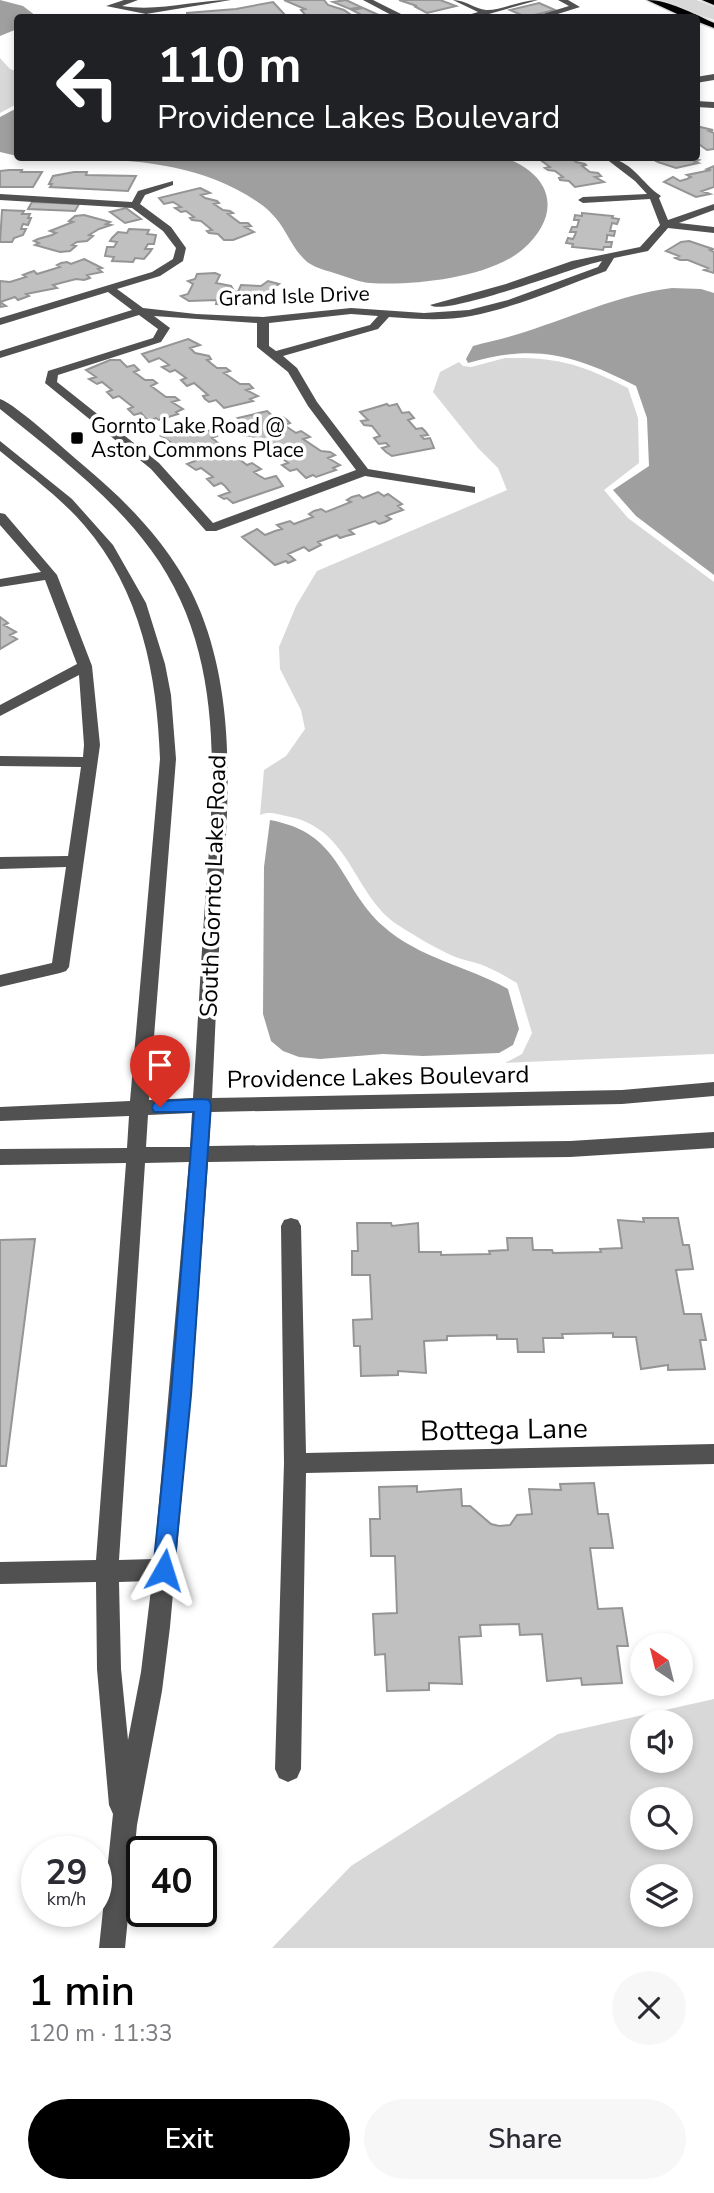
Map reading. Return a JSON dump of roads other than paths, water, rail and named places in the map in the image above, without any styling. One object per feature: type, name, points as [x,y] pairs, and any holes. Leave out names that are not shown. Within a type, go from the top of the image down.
[{"type":"main road","points":[[651,0],[685,14]]},
{"type":"main road","points":[[706,0],[714,3]]},
{"type":"street","points":[[134,0],[110,6],[146,12],[227,0]]},
{"type":"street","points":[[367,0],[397,14]]},
{"type":"street","points":[[457,0],[485,12]]},
{"type":"street","points":[[478,14],[534,0]]},
{"type":"street","points":[[549,14],[576,7],[562,0]]},
{"type":"street","points":[[614,161],[644,181],[656,196],[664,225],[714,230]]},
{"type":"street","points":[[135,205],[141,193],[170,183]]},
{"type":"street","points":[[583,200],[656,196]]},
{"type":"street","points":[[0,197],[123,202],[135,205],[177,240],[181,248],[178,261],[156,274],[0,322]]},
{"type":"street","name":"Grand Isle Drive","points":[[387,313],[453,303],[515,285],[576,262],[609,258],[644,249],[664,225],[714,207]]},
{"type":"street","name":"Grand Isle Drive","points":[[0,355],[141,311],[263,320],[351,311],[424,316],[469,313],[532,295],[602,269],[609,258]]},
{"type":"street","points":[[515,285],[532,295]]},
{"type":"street","points":[[110,289],[164,328],[157,340],[52,373],[51,383],[155,466],[211,528],[365,472],[470,490]]},
{"type":"street","points":[[275,355],[373,327],[387,313]]},
{"type":"street","points":[[263,320],[263,347],[293,370],[312,404],[365,472]]},
{"type":"street","name":"South Gornto Lake Road","points":[[0,403],[116,500],[147,532],[184,592],[210,659],[218,706],[219,775],[203,1105],[181,1395],[153,1673],[124,1826],[111,1948]]},
{"type":"street","name":"South Gornto Lake Road","points":[[0,445],[89,523],[118,561],[143,612],[158,661],[167,712],[168,759],[135,1156],[107,1571],[109,1669],[124,1826]]},
{"type":"street","points":[[0,517],[50,575],[61,597],[85,666],[92,745],[60,967],[0,981]]},
{"type":"street","points":[[0,583],[50,575]]},
{"type":"street","points":[[0,711],[85,666]]},
{"type":"street","points":[[0,761],[89,762]]},
{"type":"street","points":[[0,863],[75,861]]},
{"type":"street","name":"Providence Lakes Boulevard","points":[[0,1114],[203,1105],[622,1097],[714,1089]]},
{"type":"street","points":[[0,1157],[570,1149],[714,1140]]},
{"type":"street","points":[[288,1769],[295,1463],[291,1226]]},
{"type":"street","name":"Bottega Lane","points":[[295,1463],[714,1454]]},
{"type":"street","points":[[0,1573],[164,1570]]},
{"type":"place","name":"Gornto Lake Road @ Aston Commons Place","points":[[77,438]]}]
